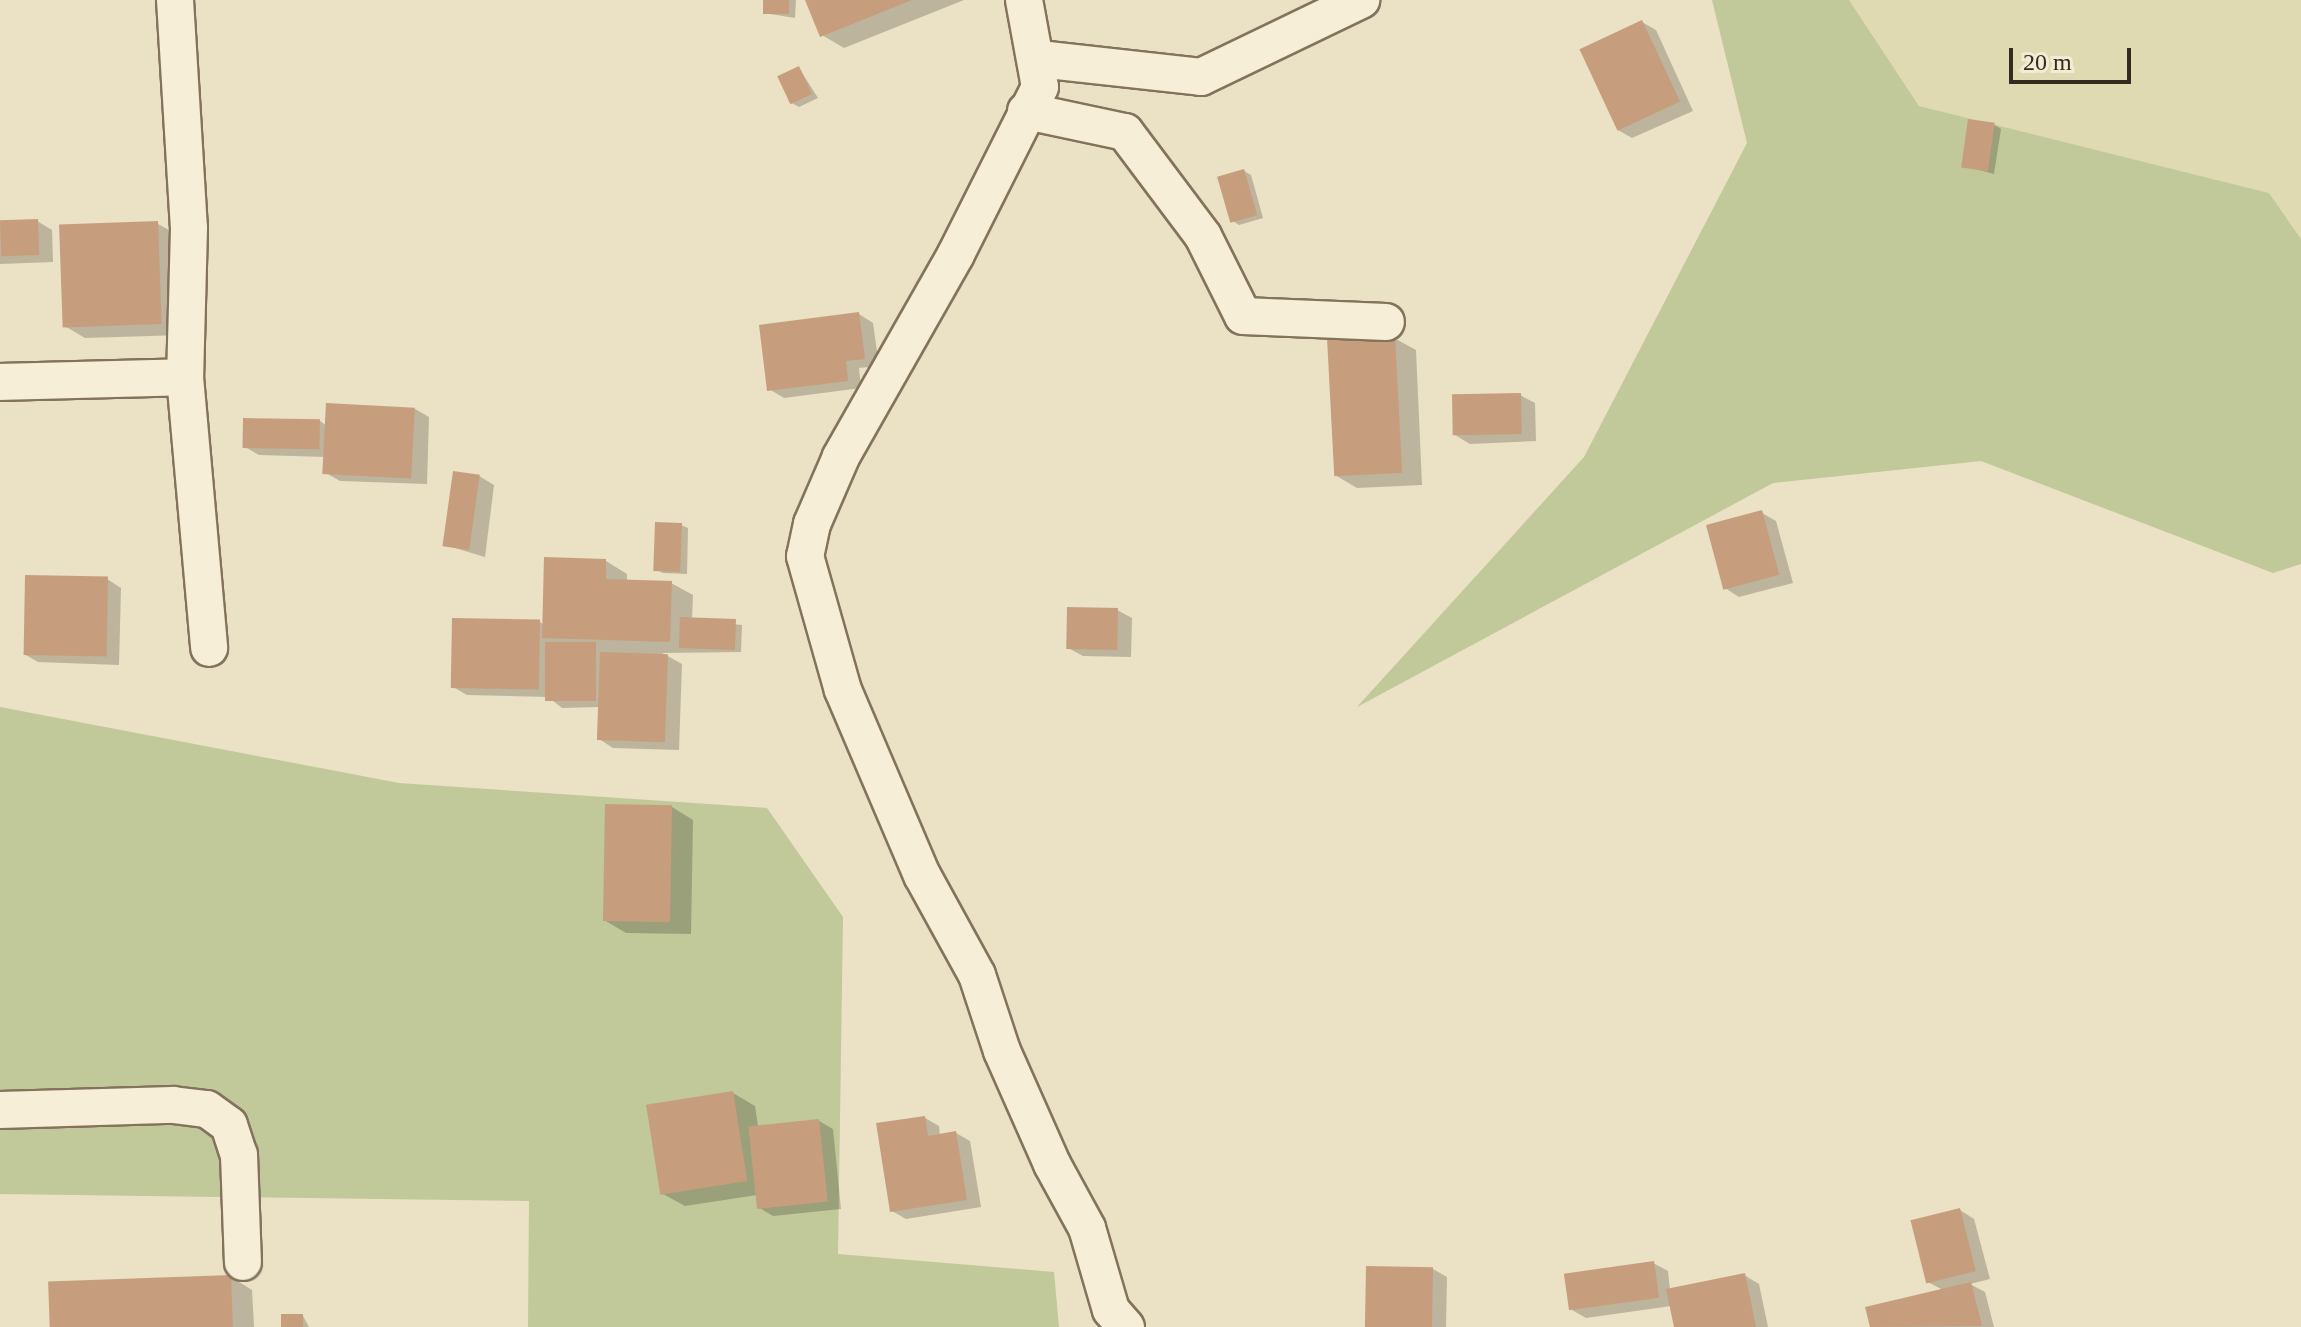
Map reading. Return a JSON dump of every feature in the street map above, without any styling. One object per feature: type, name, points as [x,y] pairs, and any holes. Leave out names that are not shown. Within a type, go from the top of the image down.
[{"type":"street","points":[[175,0],[189,228],[185,377],[209,648]]},
{"type":"street","points":[[1024,0],[1039,59],[1040,87],[955,256],[841,457],[812,524],[805,556],[843,690],[922,875],[977,975],[1002,1051],[1052,1164],[1087,1228],[1111,1310],[1126,1327]]},
{"type":"street","points":[[1039,59],[1201,77],[1361,0]]},
{"type":"street","points":[[1026,111],[1125,132],[1203,236],[1243,316],[1386,322]]},
{"type":"street","points":[[0,382],[185,377]]},
{"type":"street","points":[[0,1110],[173,1105],[207,1109],[229,1125],[239,1155],[243,1262]]},
{"type":"shaded area","points":[[1849,0],[2301,0],[2301,239],[2269,193],[1919,106]]},
{"type":"green space","points":[[1712,0],[1849,0],[1919,106],[2269,193],[2301,239],[2301,564],[2273,573],[1981,461],[1773,483],[1357,707],[1584,457],[1747,143]]},
{"type":"green space","points":[[0,707],[399,783],[767,808],[843,917],[838,1254],[1054,1272],[1059,1327],[528,1327],[529,1201],[0,1194]]},
{"type":"building","points":[[763,0],[789,0],[789,14],[763,14]]},
{"type":"building","points":[[805,0],[912,0],[820,37]]},
{"type":"building","points":[[1642,20],[1680,102],[1618,131],[1579,49]]},
{"type":"building","points":[[799,66],[812,94],[790,104],[777,76]]},
{"type":"building","points":[[1968,119],[1995,123],[1988,171],[1961,168]]},
{"type":"building","points":[[1244,169],[1257,215],[1230,223],[1217,177]]},
{"type":"building","points":[[38,219],[39,255],[1,256],[0,220]]},
{"type":"building","points":[[158,221],[162,324],[63,327],[59,224]]},
{"type":"building","points":[[859,312],[865,359],[846,361],[848,381],[767,391],[759,325]]},
{"type":"building","points":[[1395,336],[1402,473],[1334,476],[1327,340]]},
{"type":"building","points":[[1521,393],[1522,434],[1453,435],[1452,394]]},
{"type":"building","points":[[326,403],[415,408],[411,479],[322,474]]},
{"type":"building","points":[[243,418],[320,419],[319,449],[242,448]]},
{"type":"building","points":[[453,471],[480,475],[469,550],[442,546]]},
{"type":"building","points":[[1762,510],[1779,575],[1723,590],[1706,525]]},
{"type":"building","points":[[655,522],[682,523],[680,572],[653,571]]},
{"type":"building","points":[[544,557],[606,559],[606,579],[672,581],[670,642],[542,638]]},
{"type":"building","points":[[25,575],[108,576],[107,656],[24,655]]},
{"type":"building","points":[[1067,607],[1118,608],[1117,650],[1066,649]]},
{"type":"building","points":[[680,617],[736,619],[735,650],[679,648]]},
{"type":"building","points":[[452,618],[540,620],[539,690],[451,688]]},
{"type":"building","points":[[545,642],[596,642],[596,701],[545,701]]},
{"type":"building","points":[[600,652],[668,654],[665,742],[597,740]]},
{"type":"building","points":[[605,804],[672,805],[670,922],[603,921]]},
{"type":"building","points":[[733,1091],[747,1181],[660,1195],[646,1105]]},
{"type":"building","points":[[925,1116],[928,1136],[956,1131],[967,1200],[890,1212],[876,1123]]},
{"type":"building","points":[[819,1119],[828,1202],[757,1209],[748,1126]]},
{"type":"building","points":[[1960,1208],[1976,1271],[1926,1283],[1911,1220]]},
{"type":"building","points":[[1654,1261],[1659,1298],[1569,1310],[1564,1274]]},
{"type":"building","points":[[1366,1266],[1433,1267],[1432,1327],[1365,1327]]},
{"type":"building","points":[[1745,1273],[1756,1327],[1674,1327],[1666,1289]]},
{"type":"building","points":[[231,1275],[233,1327],[50,1327],[48,1281]]},
{"type":"building","points":[[1971,1282],[1982,1326],[1870,1327],[1865,1307]]},
{"type":"building","points":[[281,1314],[303,1314],[303,1327],[281,1327]]}]
